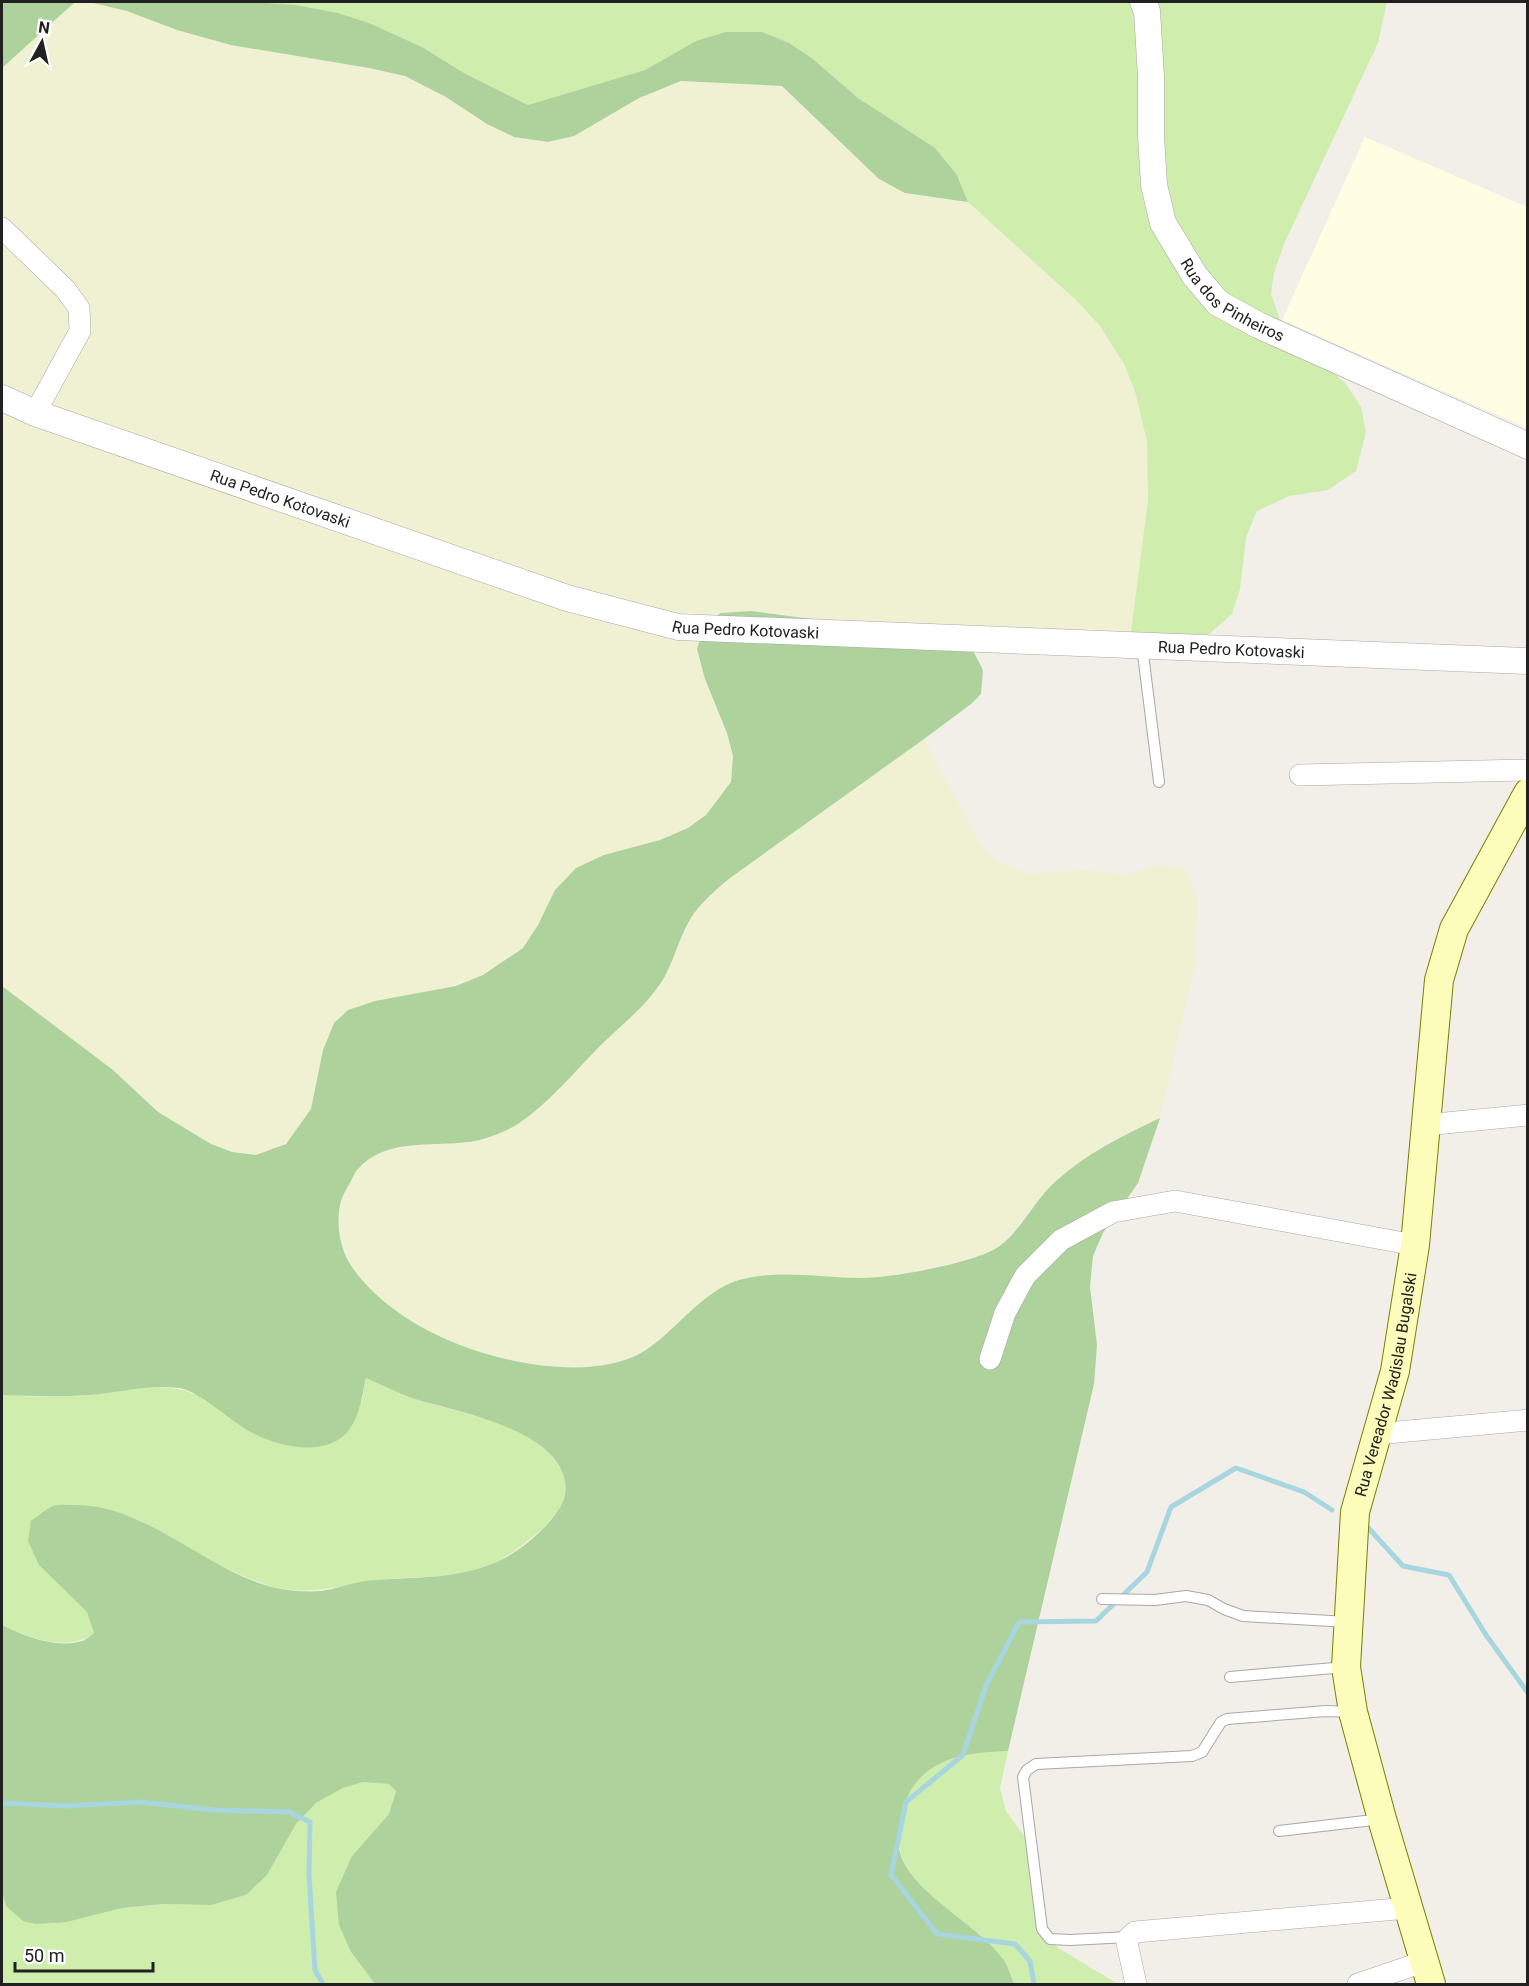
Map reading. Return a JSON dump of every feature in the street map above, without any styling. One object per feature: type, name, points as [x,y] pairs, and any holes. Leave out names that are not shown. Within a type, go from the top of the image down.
[{"type":"main road","name":"Rua Vereador Wadislau Bugalski","points":[[1427,1973],[1353,1712],[1346,1667],[1355,1512],[1395,1371],[1415,1245],[1439,980],[1454,929],[1527,793]]},
{"type":"street","name":"Rua dos Pinheiros","points":[[1143,2],[1147,11],[1154,184],[1163,223],[1195,276],[1210,294],[1218,303],[1258,325],[1527,446]]},
{"type":"street","points":[[2,228],[65,289],[79,308],[80,331],[35,413]]},
{"type":"street","name":"Rua Pedro Kotovaski","points":[[2,398],[35,413],[567,598],[678,627],[1527,661]]},
{"type":"street","points":[[1300,775],[1527,770]]},
{"type":"street","points":[[1425,1125],[1527,1115]]},
{"type":"street","points":[[990,1359],[1005,1312],[1025,1276],[1061,1240],[1113,1212],[1175,1202],[1415,1245]]},
{"type":"street","points":[[1376,1434],[1527,1420]]},
{"type":"street","points":[[1136,1984],[1127,1943],[1134,1932],[1408,1908]]},
{"type":"street","points":[[1358,1984],[1427,1973]]},
{"type":"lane","points":[[1142,646],[1159,782]]},
{"type":"lane","points":[[1102,1599],[1155,1600],[1186,1596],[1208,1600],[1243,1616],[1348,1622]]},
{"type":"lane","points":[[1230,1677],[1346,1667]]},
{"type":"lane","points":[[1129,1937],[1050,1939],[1042,1929],[1023,1777],[1027,1770],[1036,1764],[1192,1756],[1202,1752],[1221,1722],[1227,1719],[1326,1711],[1353,1712]]},
{"type":"lane","points":[[1279,1831],[1382,1819]]},
{"type":"shaded area","points":[[75,2],[89,2],[127,11],[177,30],[405,76],[446,97],[487,124],[514,137],[548,142],[574,136],[639,98],[681,81],[782,86],[879,179],[905,193],[968,202],[1078,302],[1100,326],[1124,364],[1135,391],[1147,441],[1148,501],[1129,647],[967,639],[783,614],[751,611],[721,613],[705,623],[697,649],[705,679],[727,733],[733,756],[731,782],[706,815],[688,828],[660,840],[604,855],[538,925],[523,948],[483,975],[456,986],[375,1001],[334,1023],[323,1050],[311,1109],[286,1144],[256,1155],[232,1152],[211,1144],[158,1112],[113,1070],[2,986],[2,68]]},
{"type":"shaded area","points":[[1365,137],[1527,207],[1527,428],[1282,320]]},
{"type":"shaded area","points":[[924,739],[978,840],[996,862],[1028,874],[1087,870],[1124,875],[1158,865],[1184,868],[1198,900],[1195,964],[1160,1118],[1100,1146],[1031,1208],[1007,1240],[993,1250],[966,1259],[894,1276],[713,1293],[643,1352],[609,1366],[552,1367],[490,1356],[435,1335],[401,1314],[375,1294],[351,1266],[339,1235],[340,1203],[357,1169],[377,1153],[411,1146],[481,1140],[516,1125],[546,1100],[656,990],[672,962],[686,926],[701,904],[730,878]]},
{"type":"green space","points":[[2,2],[75,2],[2,68]]},
{"type":"green space","points":[[89,2],[253,2],[296,5],[338,13],[369,23],[422,47],[464,73],[528,105],[645,70],[696,41],[726,32],[762,32],[789,43],[813,59],[858,98],[935,148],[957,175],[968,202],[905,193],[879,179],[782,86],[681,81],[639,98],[574,136],[548,142],[514,137],[487,124],[446,97],[405,76],[231,45],[177,30],[127,11]]},
{"type":"green space","points":[[253,2],[1387,2],[1378,43],[1284,244],[1274,273],[1271,294],[1281,323],[1296,340],[1345,383],[1361,407],[1366,432],[1356,471],[1328,490],[1289,496],[1257,511],[1246,537],[1240,589],[1232,614],[1209,634],[1171,643],[1129,647],[1148,501],[1147,441],[1135,391],[1124,364],[1100,326],[1078,302],[968,202],[957,175],[889,119],[858,98],[813,59],[696,41],[645,70],[528,105],[464,73],[422,47],[369,23],[338,13],[296,5]]},
{"type":"green space","points":[[751,611],[967,639],[983,670],[981,694],[924,739],[730,878],[710,895],[689,921],[665,977],[649,998],[551,1097],[529,1116],[501,1133],[487,1138],[468,1142],[402,1147],[372,1157],[359,1168],[344,1193],[338,1218],[340,1236],[344,1252],[352,1267],[378,1297],[400,1314],[435,1334],[482,1353],[509,1360],[566,1367],[593,1366],[619,1362],[641,1353],[712,1293],[739,1280],[769,1275],[875,1277],[930,1269],[983,1255],[1004,1243],[1048,1189],[1068,1171],[1105,1146],[1160,1118],[1138,1183],[1103,1233],[1093,1256],[1090,1287],[1097,1345],[1094,1384],[1008,1751],[965,1755],[939,1764],[917,1782],[907,1798],[901,1817],[898,1843],[903,1860],[913,1876],[926,1891],[991,1945],[1005,1962],[1014,1984],[375,1984],[351,1952],[339,1925],[336,1892],[352,1856],[389,1814],[396,1791],[389,1784],[363,1782],[343,1788],[316,1803],[296,1824],[267,1875],[246,1895],[211,1905],[163,1904],[122,1908],[67,1922],[36,1924],[23,1921],[6,1906],[2,1892],[2,1625],[30,1637],[61,1643],[82,1641],[94,1633],[87,1612],[39,1565],[28,1541],[31,1521],[55,1505],[98,1507],[124,1514],[150,1526],[250,1580],[281,1589],[321,1591],[366,1581],[453,1574],[487,1566],[517,1550],[544,1528],[561,1506],[566,1488],[564,1477],[555,1460],[541,1446],[521,1434],[476,1416],[406,1396],[366,1378],[358,1411],[349,1430],[339,1439],[327,1445],[313,1447],[283,1444],[255,1434],[204,1399],[179,1388],[145,1388],[77,1396],[2,1395],[2,986],[113,1070],[158,1112],[211,1144],[232,1152],[256,1155],[286,1144],[311,1109],[323,1050],[334,1023],[348,1010],[375,1001],[456,986],[483,975],[523,948],[538,925],[555,890],[576,868],[604,855],[660,840],[688,828],[706,815],[731,782],[733,756],[727,733],[705,679],[697,649],[705,623],[721,613]]},
{"type":"green space","points":[[366,1378],[406,1396],[483,1418],[534,1440],[558,1464],[564,1476],[566,1489],[557,1512],[538,1532],[515,1550],[486,1567],[446,1575],[389,1579],[306,1590],[274,1587],[241,1575],[196,1553],[139,1520],[39,1565],[87,1612],[94,1633],[83,1639],[60,1643],[36,1639],[2,1625],[2,1395],[78,1396],[155,1387],[194,1394],[362,1401]]},
{"type":"green space","points":[[982,1751],[1008,1751],[1000,1788],[1006,1811],[1038,1855],[1039,1893],[1046,1930],[1058,1948],[1118,1984],[1014,1984],[1005,1962],[989,1943],[936,1900],[920,1885],[908,1868],[900,1850],[899,1828],[904,1804],[912,1789],[928,1771],[936,1766],[957,1757]]},
{"type":"green space","points":[[363,1782],[389,1784],[396,1791],[389,1814],[352,1856],[351,1952],[375,1984],[2,1984],[2,1892],[6,1906],[67,1922],[122,1908],[163,1904],[211,1905],[246,1895],[267,1875],[296,1824],[316,1803],[343,1788]]},
{"type":"waterway","points":[[1034,1984],[1030,1961],[1015,1944],[937,1934],[891,1875],[906,1802],[963,1755],[986,1686],[1019,1622],[1096,1621],[1147,1572],[1171,1507],[1236,1468],[1304,1492],[1332,1510]]},
{"type":"waterway","points":[[1364,1523],[1403,1566],[1449,1575],[1486,1635],[1528,1693]]},
{"type":"waterway","points":[[2,1803],[68,1806],[140,1802],[213,1810],[289,1812],[310,1822],[309,1875],[315,1970],[323,1984]]}]
